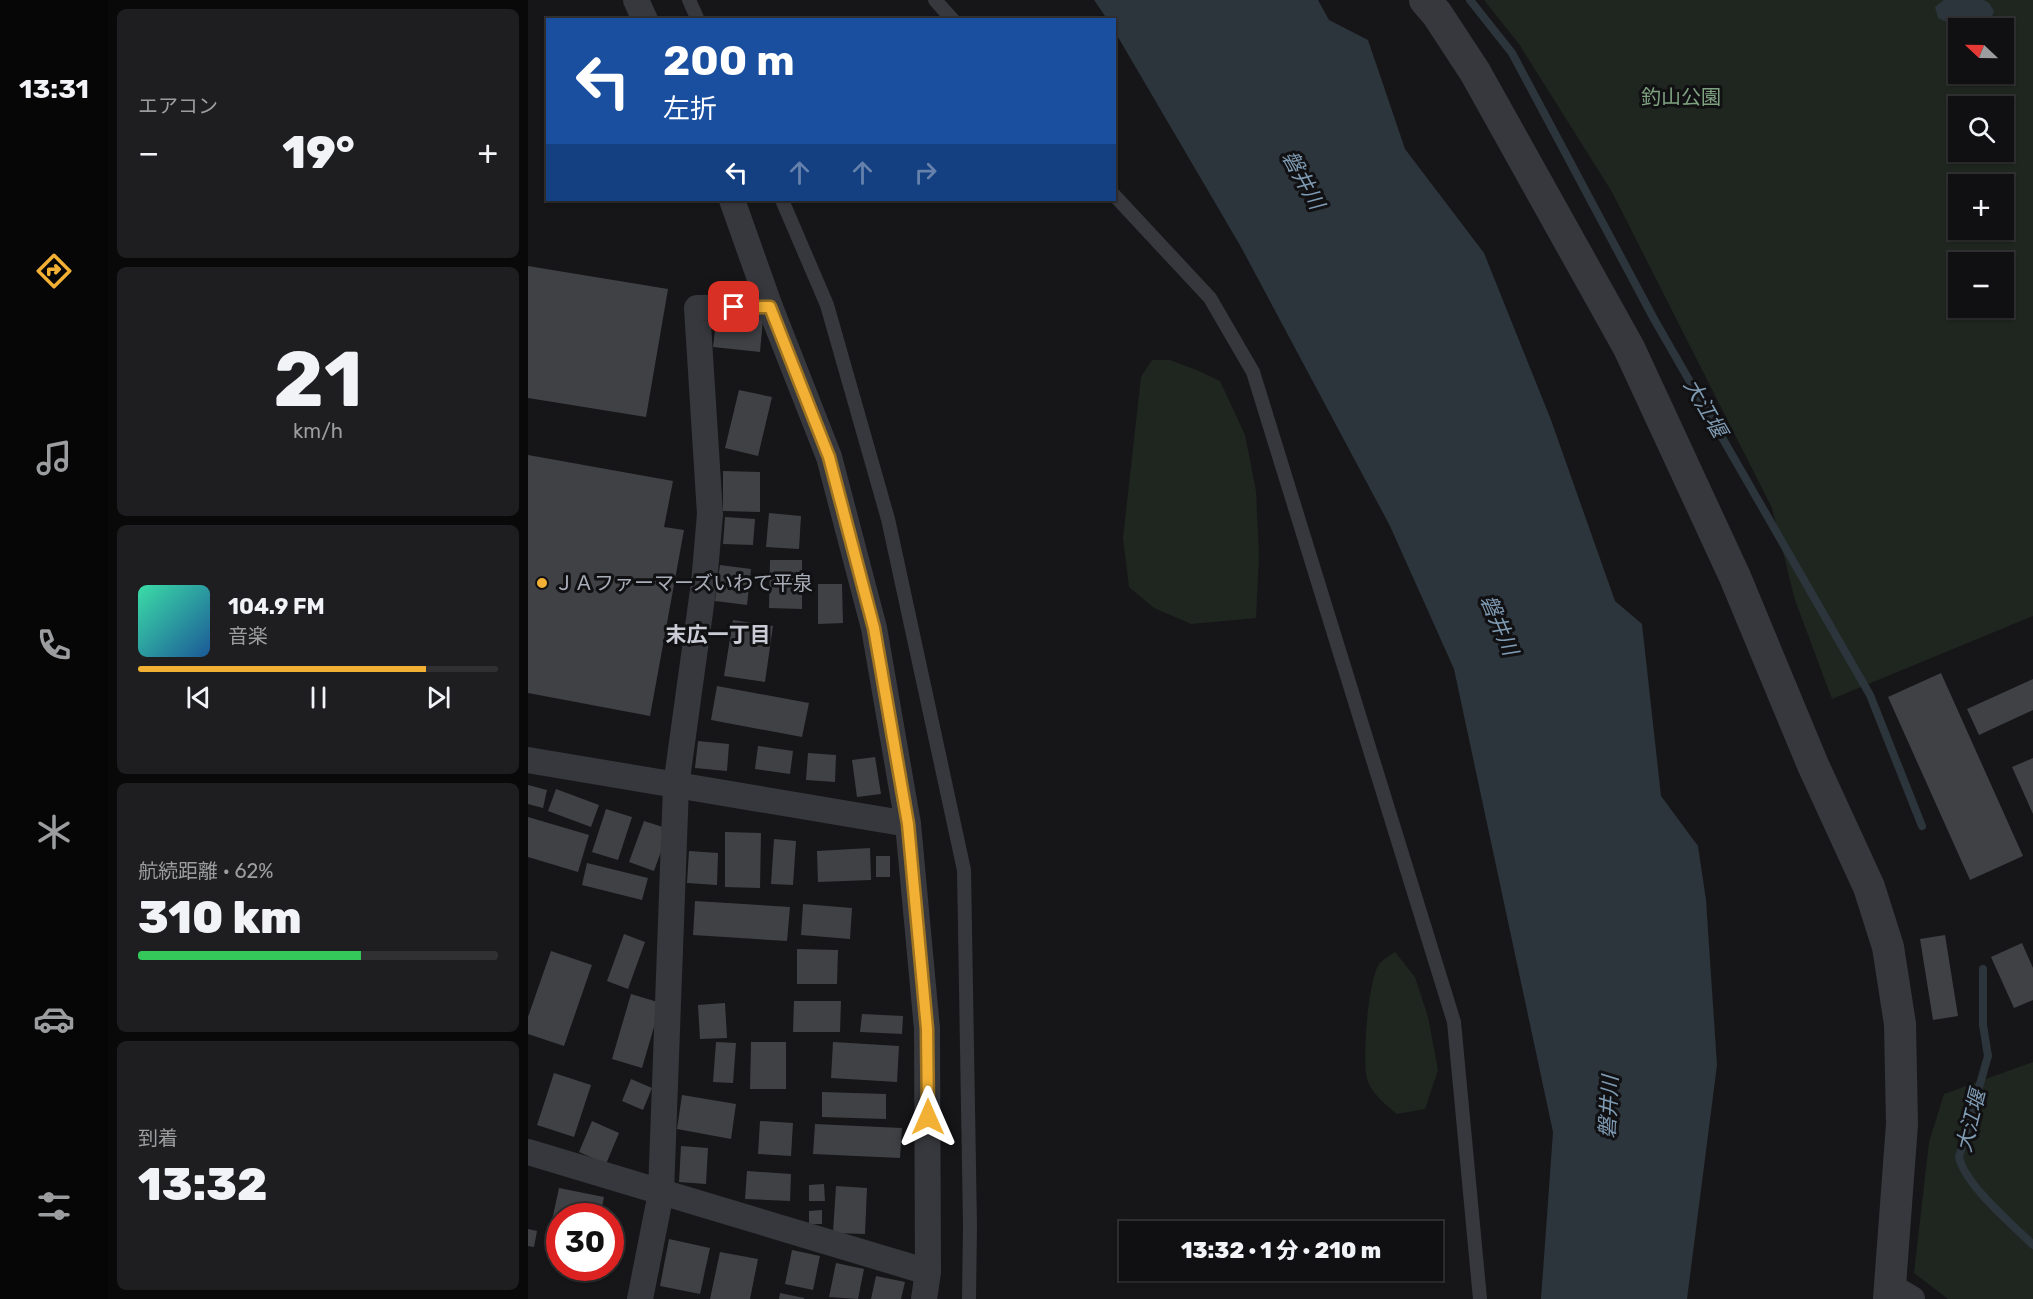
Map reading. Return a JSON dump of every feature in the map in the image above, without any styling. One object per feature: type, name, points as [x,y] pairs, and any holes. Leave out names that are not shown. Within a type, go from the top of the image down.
[{"type":"street","points":[[636,0],[644,18]]},
{"type":"street","points":[[1425,0],[1437,14],[1475,72],[1629,348],[1735,577],[1813,765],[1869,887],[1888,947],[1899,1024],[1902,1124],[1897,1295]]},
{"type":"street","points":[[732,201],[770,307],[829,457],[874,628],[908,824],[927,1029],[928,1272],[924,1299]]},
{"type":"street","points":[[640,1299],[662,1193],[676,786],[704,583],[710,514],[697,308],[770,307]]},
{"type":"street","points":[[528,760],[908,824]]},
{"type":"street","points":[[528,1152],[928,1272]]},
{"type":"lane","points":[[689,0],[697,18]]},
{"type":"lane","points":[[934,0],[950,18]]},
{"type":"lane","points":[[1116,197],[1210,298],[1253,372],[1454,1022],[1479,1299]]},
{"type":"lane","points":[[782,201],[827,305],[888,519],[964,870],[970,1201],[969,1299]]},
{"type":"green space","name":"釣山公園","points":[[1484,0],[2033,0],[2033,616],[1832,699],[1795,600],[1772,508],[1612,192],[1519,44]]},
{"type":"green space","points":[[1152,360],[1170,360],[1220,381],[1245,435],[1256,491],[1259,555],[1256,618],[1191,624],[1154,608],[1129,587],[1123,538],[1141,377]]},
{"type":"green space","points":[[1395,952],[1415,977],[1428,1017],[1438,1070],[1425,1109],[1397,1114],[1379,1098],[1369,1084],[1365,1055],[1372,984],[1380,963]]},
{"type":"green space","points":[[2033,1062],[2033,1299],[1948,1299],[1914,1273],[1929,1142],[1944,1094]]},
{"type":"water","name":"磐井川","points":[[1094,0],[1318,0],[1329,20],[1368,40],[1405,149],[1484,253],[1551,420],[1615,601],[1642,624],[1661,796],[1698,846],[1706,900],[1717,1065],[1687,1299],[1541,1299],[1553,1132],[1454,669],[1390,526],[1241,247],[1116,34],[1116,18],[1106,18]]},
{"type":"water","points":[[1944,0],[1984,0],[1994,11],[1992,18],[1948,18],[1948,22],[1938,18],[1935,7]]},
{"type":"building","points":[[528,266],[668,289],[646,417],[528,398]]},
{"type":"building","points":[[717,314],[763,319],[760,352],[713,347]]},
{"type":"building","points":[[739,390],[772,397],[758,456],[725,448]]},
{"type":"building","points":[[528,455],[673,481],[664,527],[684,530],[650,716],[528,693]]},
{"type":"building","points":[[723,471],[760,472],[760,512],[723,511]]},
{"type":"building","points":[[769,513],[801,516],[799,549],[766,547]]},
{"type":"building","points":[[725,517],[755,519],[753,545],[723,544]]},
{"type":"building","points":[[770,560],[802,560],[802,609],[769,608]]},
{"type":"building","points":[[720,565],[751,569],[747,605],[715,601]]},
{"type":"building","points":[[818,584],[842,584],[843,623],[818,624]]},
{"type":"building","points":[[733,620],[773,626],[765,682],[724,676]]},
{"type":"building","points":[[1941,673],[2023,856],[1970,880],[1888,697]]},
{"type":"building","points":[[2033,679],[2033,710],[1979,735],[1967,709]]},
{"type":"building","points":[[717,686],[809,703],[802,737],[711,720]]},
{"type":"building","points":[[698,741],[729,744],[727,771],[695,768]]},
{"type":"building","points":[[758,746],[793,751],[790,774],[755,769]]},
{"type":"building","points":[[808,753],[836,755],[835,782],[806,780]]},
{"type":"building","points":[[875,757],[881,794],[857,797],[852,760]]},
{"type":"building","points":[[2033,758],[2033,814],[2012,767]]},
{"type":"building","points":[[528,785],[547,790],[543,808],[528,804]]},
{"type":"building","points":[[556,789],[599,805],[591,827],[548,811]]},
{"type":"building","points":[[606,809],[632,817],[618,860],[592,852]]},
{"type":"building","points":[[528,817],[589,835],[578,872],[528,857]]},
{"type":"building","points":[[644,821],[669,829],[654,871],[629,862]]},
{"type":"building","points":[[725,832],[761,833],[760,888],[725,887]]},
{"type":"building","points":[[774,839],[796,841],[793,885],[771,884]]},
{"type":"building","points":[[870,848],[871,880],[818,882],[817,851]]},
{"type":"building","points":[[689,851],[718,853],[717,885],[687,883]]},
{"type":"building","points":[[876,856],[890,856],[890,877],[876,877]]},
{"type":"building","points":[[587,863],[648,878],[642,900],[582,885]]},
{"type":"building","points":[[695,901],[790,907],[787,941],[693,935]]},
{"type":"building","points":[[803,904],[852,908],[850,939],[801,935]]},
{"type":"building","points":[[624,934],[645,942],[628,989],[607,981]]},
{"type":"building","points":[[1945,935],[1958,1016],[1933,1020],[1920,939]]},
{"type":"building","points":[[2022,943],[2033,968],[2033,1000],[2014,1008],[1991,957]]},
{"type":"building","points":[[797,949],[838,950],[837,984],[797,984]]},
{"type":"building","points":[[551,951],[592,965],[564,1046],[528,1034],[528,1017]]},
{"type":"building","points":[[631,994],[661,1003],[642,1068],[612,1059]]},
{"type":"building","points":[[794,1001],[841,1001],[840,1032],[793,1032]]},
{"type":"building","points":[[725,1003],[727,1038],[700,1039],[698,1005]]},
{"type":"building","points":[[862,1014],[903,1016],[902,1034],[860,1032]]},
{"type":"building","points":[[716,1042],[736,1043],[733,1083],[713,1082]]},
{"type":"building","points":[[751,1042],[786,1042],[786,1089],[750,1089]]},
{"type":"building","points":[[833,1042],[899,1046],[897,1082],[831,1078]]},
{"type":"building","points":[[554,1073],[591,1085],[574,1137],[537,1125]]},
{"type":"building","points":[[631,1079],[652,1088],[643,1110],[622,1101]]},
{"type":"building","points":[[822,1092],[886,1094],[886,1119],[822,1117]]},
{"type":"building","points":[[682,1095],[736,1104],[731,1139],[677,1129]]},
{"type":"building","points":[[592,1121],[619,1133],[606,1164],[579,1152]]},
{"type":"building","points":[[760,1121],[793,1123],[791,1156],[758,1154]]},
{"type":"building","points":[[815,1124],[902,1128],[900,1158],[813,1154]]},
{"type":"building","points":[[681,1146],[708,1148],[706,1184],[679,1182]]},
{"type":"building","points":[[747,1171],[791,1174],[790,1201],[745,1199]]},
{"type":"building","points":[[824,1184],[825,1201],[809,1201],[809,1185]]},
{"type":"building","points":[[836,1186],[867,1188],[865,1234],[833,1233]]},
{"type":"building","points":[[559,1188],[604,1197],[603,1203],[556,1203]]},
{"type":"building","points":[[822,1210],[822,1224],[809,1224],[809,1211]]},
{"type":"building","points":[[528,1229],[537,1231],[534,1247],[528,1246]]},
{"type":"building","points":[[669,1239],[710,1248],[700,1294],[660,1286]]},
{"type":"building","points":[[792,1250],[820,1256],[813,1290],[785,1284]]},
{"type":"building","points":[[720,1252],[758,1259],[750,1299],[710,1299]]},
{"type":"building","points":[[836,1263],[864,1269],[858,1299],[829,1297]]},
{"type":"building","points":[[876,1276],[905,1282],[901,1299],[871,1299]]},
{"type":"building","points":[[780,1293],[804,1298],[804,1299],[779,1299]]},
{"type":"waterway","name":"大江堰","points":[[1470,0],[1512,53],[1654,319],[1870,695],[1922,826]]},
{"type":"waterway","name":"大江堰","points":[[1983,969],[1983,1025],[1988,1056],[1959,1157],[1970,1180],[1980,1192],[2033,1245]]},
{"type":"place","name":"ＪＡファーマーズいわて平泉","points":[[542,583]]},
{"type":"district","name":"末広一丁目","points":[[718,635]]},
{"type":"route","points":[[734,307],[770,307],[829,457],[874,628],[908,824],[927,1029],[928,1117]]}]
